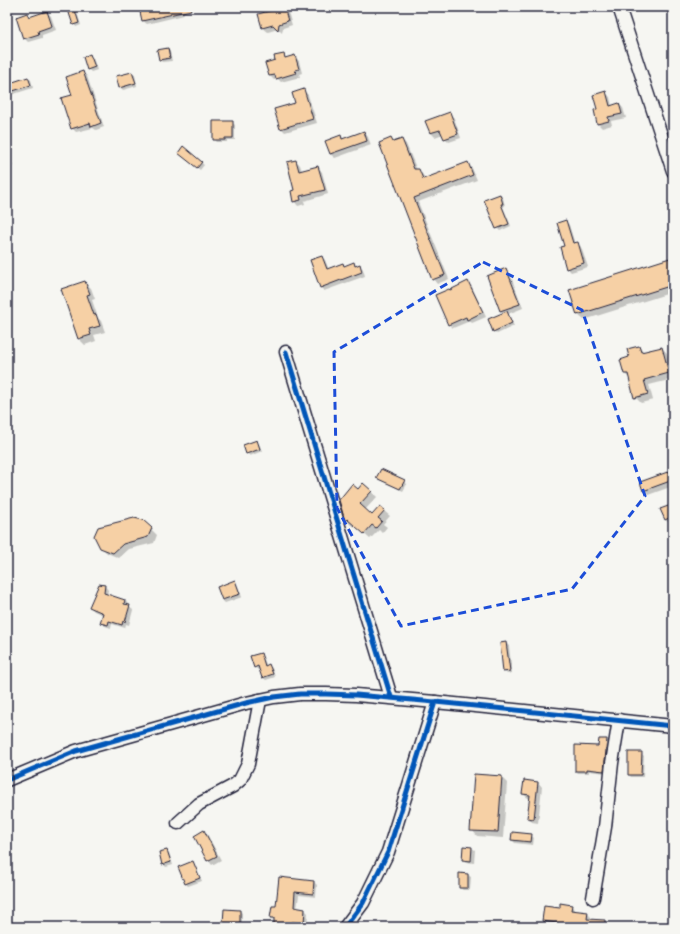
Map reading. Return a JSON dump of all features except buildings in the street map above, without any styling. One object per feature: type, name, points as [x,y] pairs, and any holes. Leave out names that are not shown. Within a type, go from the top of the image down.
[{"type":"street","points":[[619,7],[673,171]]},
{"type":"street","points":[[286,352],[391,698]]},
{"type":"street","points":[[7,780],[76,751],[260,700],[300,694],[391,698],[673,726]]},
{"type":"street","points":[[178,823],[199,804],[233,786],[240,780],[248,764],[260,700]]},
{"type":"street","points":[[345,927],[363,903],[388,852],[435,702]]},
{"type":"street","points":[[593,898],[619,720]]},
{"type":"highlighted area","points":[[483,262],[582,310],[645,496],[572,589],[401,626],[337,508],[334,352]]},
{"type":"cycle path","points":[[286,352],[391,697]]},
{"type":"cycle path","points":[[7,780],[76,751],[246,703],[274,697],[300,694],[356,695],[673,726]]},
{"type":"cycle path","points":[[345,927],[363,903],[388,852],[435,702]]}]
